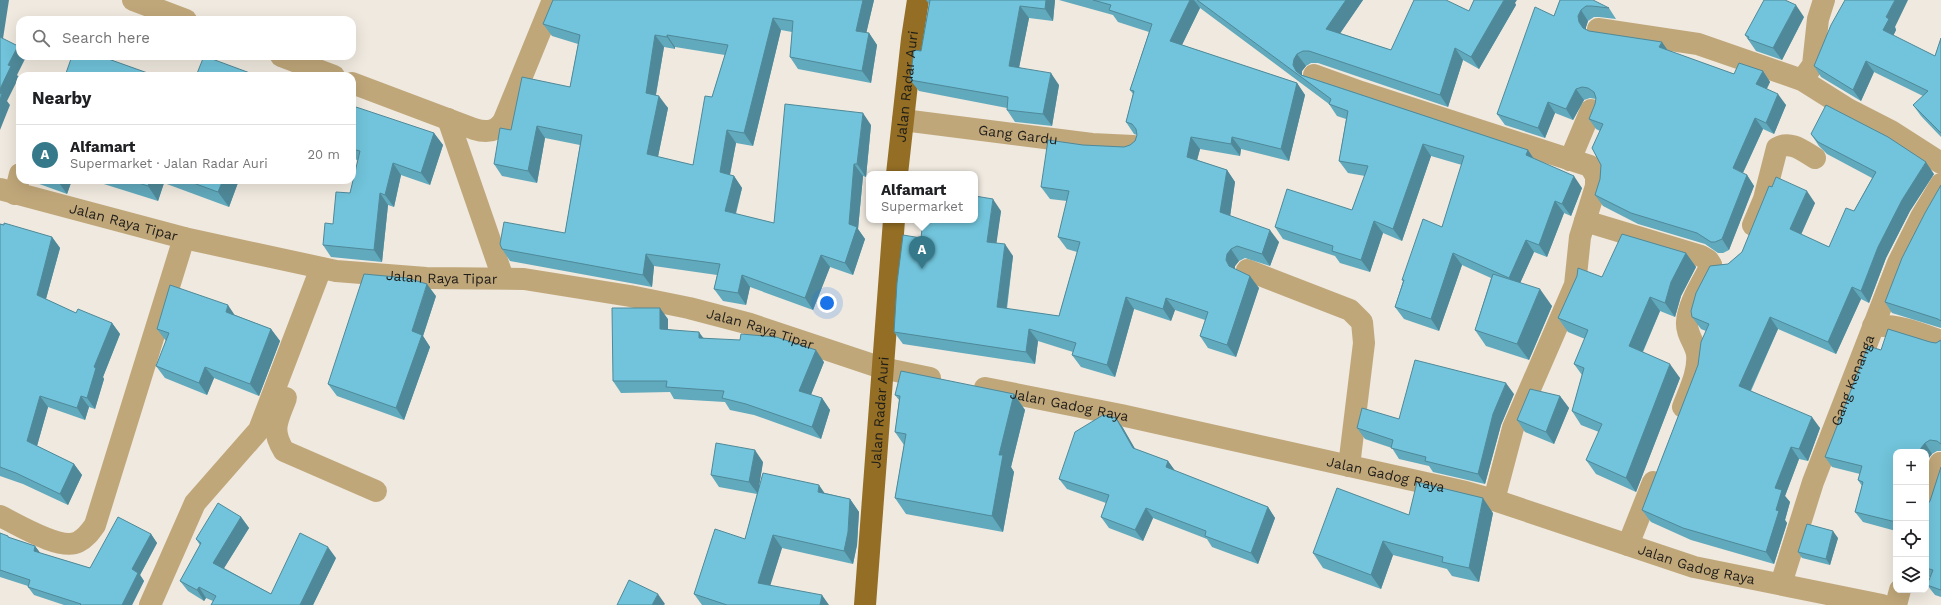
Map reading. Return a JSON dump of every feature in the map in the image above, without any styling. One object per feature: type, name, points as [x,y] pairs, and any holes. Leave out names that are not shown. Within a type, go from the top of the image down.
[{"type":"main road","name":"Jalan Radar Auri","points":[[897,171],[918,0]]},
{"type":"main road","name":"Jalan Radar Auri","points":[[865,605],[894,223]]},
{"type":"street","points":[[133,0],[175,16]]},
{"type":"street","points":[[356,84],[480,131],[493,131],[500,127],[553,0]]},
{"type":"street","points":[[1802,80],[1813,65],[1818,19],[1824,0]]},
{"type":"street","points":[[1598,29],[1698,44],[1802,80],[1848,109],[1891,131],[1941,163]]},
{"type":"street","points":[[292,60],[323,72]]},
{"type":"street","points":[[1314,75],[1590,166],[1594,171],[1596,176],[1596,186],[1579,244],[1575,285],[1514,428],[1494,500]]},
{"type":"street","points":[[1570,160],[1591,110]]},
{"type":"street","points":[[448,119],[504,278]]},
{"type":"street","name":"Gang Gardu","points":[[903,120],[1092,144],[1134,146]]},
{"type":"street","points":[[1746,242],[1764,199],[1775,153],[1778,148],[1783,145],[1792,146],[1815,158]]},
{"type":"street","name":"Gang Kenanga","points":[[1781,584],[1813,482],[1902,253],[1941,184]]},
{"type":"street","name":"Jalan Raya Tipar","points":[[12,186],[184,238],[329,269],[426,278],[504,278],[630,296],[688,308],[750,324],[882,368]]},
{"type":"street","points":[[1585,221],[1701,256],[1719,265],[1690,310],[1687,322],[1688,331],[1696,353],[1696,368],[1674,429]]},
{"type":"street","points":[[0,516],[52,541],[65,544],[77,543],[87,536],[95,525],[184,238]]},
{"type":"street","points":[[329,269],[277,423],[277,439],[284,451],[376,491]]},
{"type":"street","points":[[150,605],[195,503],[259,430],[329,269]]},
{"type":"street","points":[[1247,270],[1350,310],[1362,322],[1364,343],[1349,466]]},
{"type":"street","points":[[1873,326],[1883,325],[1905,329],[1941,341]]},
{"type":"street","name":"Jalan Gadog Raya","points":[[882,368],[1121,414],[1494,500],[1694,567],[1755,581],[1781,584],[1882,605]]},
{"type":"street","points":[[1929,498],[1940,463]]},
{"type":"street","points":[[1628,546],[1660,465]]},
{"type":"street","points":[[1896,605],[1899,593]]},
{"type":"building","points":[[553,0],[863,0],[856,31],[869,33],[862,71],[790,57],[793,21],[773,18],[744,133],[727,130],[720,172],[734,176],[725,211],[774,223],[785,104],[863,113],[857,164],[854,164],[849,224],[857,227],[845,263],[821,255],[805,298],[742,275],[738,293],[714,289],[720,264],[646,254],[643,275],[502,249],[500,244],[504,222],[565,233],[582,135],[537,126],[528,171],[494,164],[500,128],[511,130],[522,77],[570,87],[580,35],[543,24]],"holes":[[[655,35],[667,37],[667,35],[728,45],[712,97],[705,96],[693,165],[647,154],[659,96],[646,93]]]},
{"type":"building","points":[[930,0],[1046,0],[1045,9],[1020,6],[1009,66],[1051,73],[1043,114],[1007,110],[1008,97],[910,80],[914,50],[921,51]]},
{"type":"building","points":[[1093,0],[1190,0],[1170,41],[1297,83],[1281,149],[1232,137],[1231,144],[1191,137],[1187,157],[1227,170],[1220,212],[1270,230],[1262,254],[1237,246],[1231,249],[1227,254],[1226,260],[1229,266],[1250,276],[1227,345],[1200,336],[1208,312],[1166,298],[1163,309],[1126,297],[1107,365],[1072,355],[1076,343],[1029,329],[1026,352],[894,332],[897,283],[903,235],[921,238],[923,223],[978,223],[978,196],[993,199],[987,242],[1005,244],[997,307],[1059,316],[1080,242],[1058,237],[1069,191],[1041,187],[1048,140],[1083,145],[1124,147],[1135,141],[1137,135],[1136,129],[1132,124],[1126,122],[1134,91],[1130,90],[1152,24],[1109,10],[1111,5]]},
{"type":"building","points":[[1197,0],[1346,0],[1326,29],[1391,50],[1414,0],[1446,0],[1469,11],[1474,0],[1504,0],[1471,57],[1455,48],[1440,95],[1309,51],[1303,51],[1297,54],[1293,65],[1296,71],[1301,75],[1528,150],[1526,155],[1574,176],[1562,204],[1555,201],[1539,245],[1526,240],[1509,278],[1453,253],[1431,319],[1395,307],[1404,280],[1402,280],[1423,219],[1442,227],[1464,156],[1423,144],[1393,229],[1374,221],[1361,260],[1332,251],[1333,246],[1275,227],[1287,189],[1352,210],[1368,166],[1339,161],[1348,111],[1329,104],[1331,99]]},
{"type":"building","points":[[1560,0],[1593,0],[1609,8],[1586,6],[1581,10],[1578,16],[1579,22],[1583,28],[1589,31],[1662,42],[1659,47],[1734,74],[1739,63],[1763,71],[1756,84],[1778,94],[1766,123],[1755,118],[1733,168],[1747,175],[1722,239],[1711,242],[1697,233],[1631,213],[1595,195],[1600,179],[1601,165],[1592,148],[1603,124],[1589,119],[1596,98],[1594,92],[1588,88],[1582,87],[1576,89],[1566,109],[1548,102],[1538,128],[1497,114],[1535,7],[1554,16]]},
{"type":"building","points":[[1764,0],[1785,0],[1796,5],[1773,48],[1748,39],[1749,37],[1745,35]]},
{"type":"building","points":[[1845,0],[1895,0],[1886,17],[1889,19],[1883,30],[1935,56],[1941,38],[1941,133],[1913,105],[1928,91],[1866,61],[1853,90],[1814,66],[1831,25]]},
{"type":"building","points":[[0,37],[16,45],[16,50],[8,65],[11,66],[0,89]]},
{"type":"building","points":[[71,60],[111,60],[145,72],[66,72]]},
{"type":"building","points":[[202,60],[215,60],[247,72],[198,72]]},
{"type":"building","points":[[1826,105],[1888,137],[1926,162],[1902,200],[1878,247],[1861,291],[1852,287],[1828,342],[1770,317],[1739,386],[1812,417],[1799,449],[1791,447],[1775,488],[1782,490],[1776,510],[1779,511],[1766,552],[1683,528],[1642,510],[1698,365],[1701,342],[1709,324],[1692,317],[1691,311],[1696,293],[1710,266],[1728,264],[1742,252],[1769,186],[1772,187],[1776,177],[1807,191],[1790,229],[1829,247],[1846,208],[1854,211],[1876,172],[1818,142],[1811,134]]},
{"type":"building","points":[[356,107],[434,133],[421,173],[393,163],[385,195],[380,193],[374,250],[323,245],[325,223],[333,224],[336,192],[350,193],[352,184],[356,184],[356,168],[360,151],[356,150]]},
{"type":"building","points":[[196,184],[221,184],[218,192]]},
{"type":"building","points":[[1941,185],[1941,321],[1885,302],[1902,258]]},
{"type":"building","points":[[4,223],[52,237],[37,295],[76,313],[78,309],[112,323],[94,367],[96,368],[87,398],[81,396],[77,408],[40,396],[27,441],[74,464],[60,494],[0,467],[0,224],[4,225]]},
{"type":"building","points":[[1622,234],[1686,253],[1671,282],[1665,303],[1650,297],[1629,346],[1670,364],[1626,478],[1586,460],[1602,424],[1572,411],[1584,368],[1574,364],[1588,330],[1558,318],[1577,276],[1578,268],[1602,277]]},
{"type":"building","points":[[364,274],[407,278],[427,284],[412,331],[422,335],[396,408],[328,384]]},
{"type":"building","points":[[1493,274],[1540,289],[1517,344],[1475,330]]},
{"type":"building","points":[[170,285],[228,305],[226,312],[271,329],[250,384],[205,367],[199,383],[156,366],[169,333],[157,329]]},
{"type":"building","points":[[612,308],[660,308],[660,329],[699,332],[699,338],[740,340],[741,334],[776,337],[816,350],[799,391],[822,398],[812,427],[746,404],[722,398],[724,391],[666,387],[667,381],[613,381]]},
{"type":"building","points":[[1888,329],[1930,342],[1936,343],[1941,340],[1941,444],[1937,441],[1930,440],[1925,443],[1921,449],[1893,449],[1893,521],[1855,512],[1863,482],[1858,480],[1862,466],[1825,457],[1868,346],[1881,350]]},
{"type":"building","points":[[1415,360],[1506,383],[1493,414],[1478,474],[1425,461],[1426,457],[1391,448],[1393,440],[1357,428],[1362,408],[1399,419]]},
{"type":"building","points":[[901,371],[1014,394],[999,455],[1003,455],[992,516],[895,498],[906,434],[895,432],[900,396],[895,395]]},
{"type":"building","points":[[1530,389],[1560,396],[1546,432],[1517,420]]},
{"type":"building","points":[[1103,415],[1116,418],[1133,448],[1168,461],[1166,467],[1268,507],[1251,553],[1205,536],[1206,531],[1146,508],[1135,530],[1101,517],[1109,495],[1059,479],[1075,432]]},
{"type":"building","points":[[716,443],[755,450],[749,482],[711,475]]},
{"type":"building","points":[[1941,467],[1941,590],[1929,586],[1929,580],[1933,570],[1929,569],[1930,501]]},
{"type":"building","points":[[763,473],[819,485],[818,492],[850,499],[848,532],[844,551],[773,535],[758,583],[822,595],[820,605],[727,605],[694,594],[715,529],[745,539]]},
{"type":"building","points":[[1417,482],[1483,498],[1469,568],[1442,562],[1443,557],[1383,541],[1371,575],[1313,553],[1337,488],[1409,515]]},
{"type":"building","points":[[218,503],[241,517],[213,563],[271,594],[300,533],[328,547],[300,605],[211,605],[216,596],[199,587],[197,590],[180,581],[201,543],[196,539]]},
{"type":"building","points":[[118,517],[151,534],[132,569],[138,573],[122,605],[80,605],[81,604],[28,587],[30,580],[0,570],[0,533],[35,546],[34,551],[90,568]]},
{"type":"building","points":[[1807,524],[1833,531],[1826,559],[1798,552]]},
{"type":"building","points":[[629,580],[658,594],[652,605],[617,605]]},
{"type":"place","name":"Alfamart","points":[[922,269]]}]
